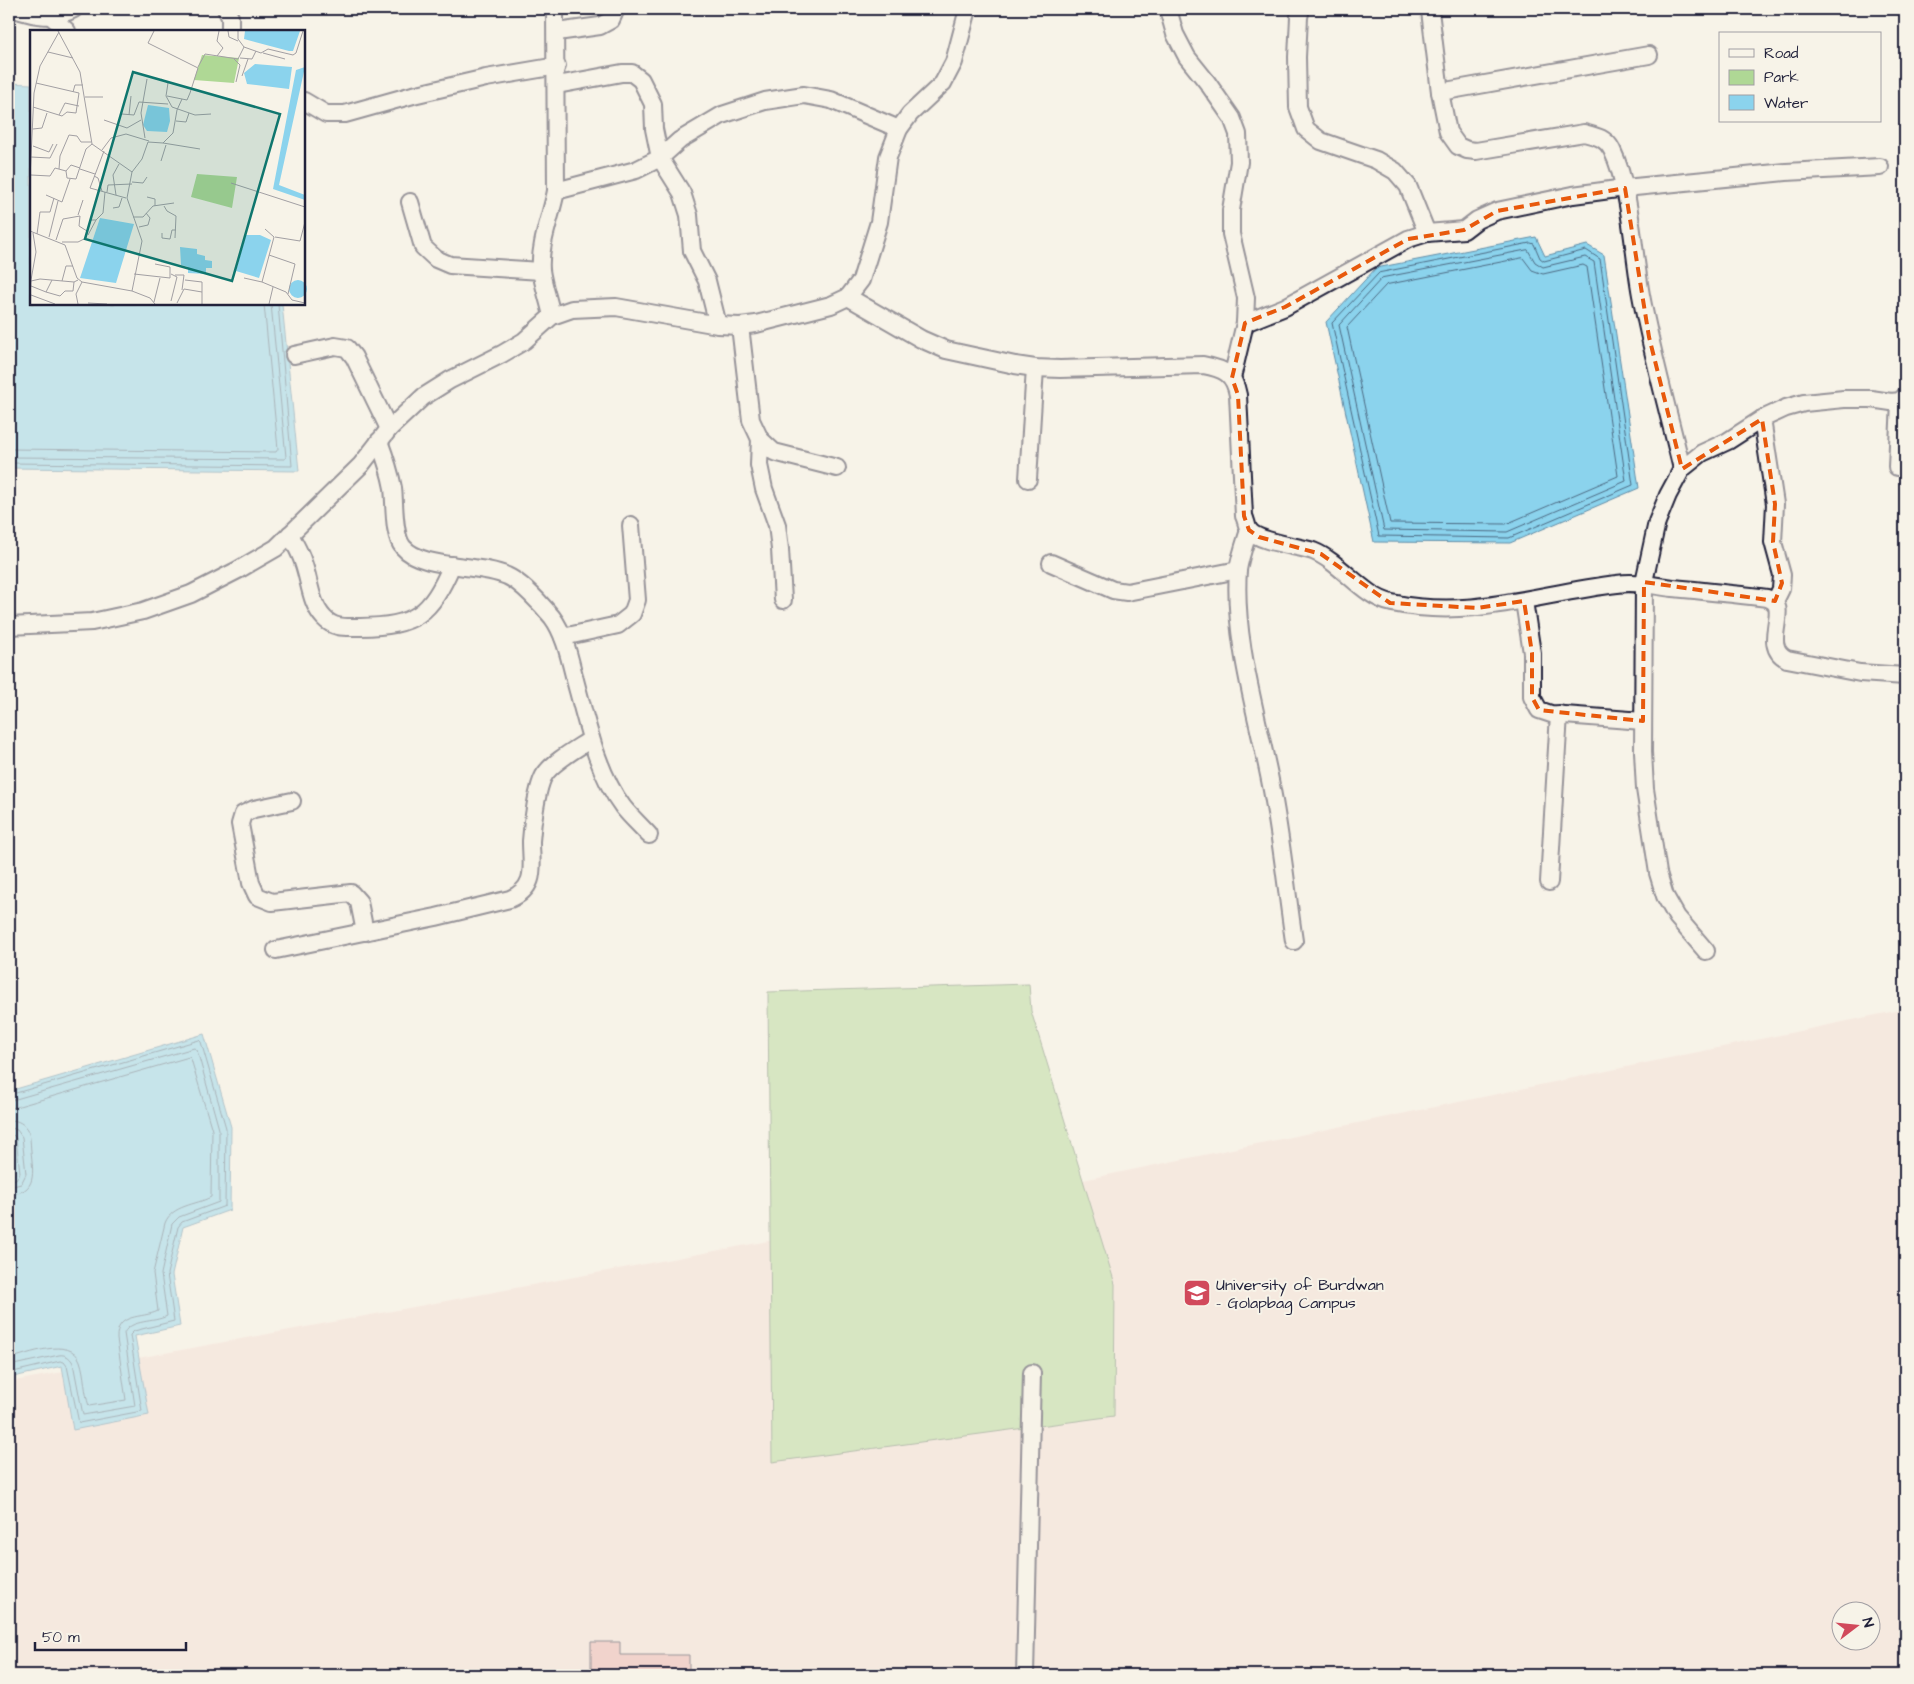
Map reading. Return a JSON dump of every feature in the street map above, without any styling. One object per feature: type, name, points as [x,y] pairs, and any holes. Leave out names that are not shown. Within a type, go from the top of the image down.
[{"type":"street","points":[[14,9],[32,15],[52,17],[74,9]]},
{"type":"street","points":[[226,9],[230,18],[230,30]]},
{"type":"street","points":[[552,316],[541,271],[543,243],[552,215],[556,191],[557,32],[555,9]]},
{"type":"street","points":[[557,32],[600,26],[611,20],[616,9]]},
{"type":"street","points":[[9,626],[92,622],[143,611],[190,594],[238,570],[276,548],[361,464],[384,435],[423,397],[450,380],[524,341],[552,316],[572,309],[616,307],[718,325],[740,326],[831,305],[848,297],[861,280],[879,222],[888,157],[899,129],[910,114],[943,83],[954,62],[968,9]]},
{"type":"street","points":[[1168,9],[1175,34],[1186,57],[1207,82],[1232,118],[1238,134],[1239,162],[1231,210],[1231,234],[1246,298],[1246,323],[1232,378]]},
{"type":"street","points":[[1301,9],[1297,49],[1298,107],[1306,129],[1321,141],[1376,160],[1394,171],[1408,186],[1427,233]]},
{"type":"street","points":[[1430,11],[1440,92],[1448,132],[1458,146],[1476,151],[1584,133],[1600,137],[1613,152],[1625,188],[1640,294],[1649,337],[1682,469]]},
{"type":"street","points":[[52,17],[66,30]]},
{"type":"street","points":[[1440,92],[1649,54]]},
{"type":"street","points":[[305,102],[326,114],[345,114],[413,95],[486,78],[557,66]]},
{"type":"street","points":[[557,85],[622,73],[632,74],[641,80],[653,104],[654,128],[660,158],[682,193],[689,214],[692,251],[707,280],[718,325]]},
{"type":"street","points":[[556,191],[636,170],[660,158],[680,140],[722,115],[765,101],[804,95],[830,100],[899,129]]},
{"type":"street","points":[[1246,323],[1285,307],[1408,239],[1427,233],[1464,230],[1477,220],[1497,211],[1574,195],[1625,188],[1786,172],[1880,167]]},
{"type":"street","points":[[410,202],[423,247],[436,259],[450,265],[541,271]]},
{"type":"street","points":[[848,297],[921,339],[946,350],[1035,368],[1203,365],[1220,369],[1232,378],[1238,395],[1244,516],[1249,530],[1238,570],[1241,636],[1253,707],[1273,796],[1294,941]]},
{"type":"street","points":[[740,326],[751,420],[760,440],[774,452],[837,468]]},
{"type":"street","points":[[294,355],[335,346],[347,348],[354,357],[384,435],[393,489],[396,525],[403,547],[420,559],[489,570],[509,576],[552,618],[563,637],[591,739],[606,776],[622,806],[649,835]]},
{"type":"street","points":[[1028,479],[1035,368]]},
{"type":"street","points":[[1706,951],[1677,917],[1665,896],[1658,873],[1645,789],[1643,720],[1644,582],[1657,522],[1668,495],[1682,469],[1702,453],[1728,441],[1762,419],[1786,408],[1804,403],[1844,399],[1871,399],[1891,402],[1903,399],[1897,467]]},
{"type":"street","points":[[1762,419],[1774,504],[1774,542],[1782,576],[1781,589],[1775,601],[1778,612],[1776,650],[1780,656],[1787,659],[1860,673],[1905,676]]},
{"type":"street","points":[[760,440],[759,465],[764,489],[777,525],[783,600]]},
{"type":"street","points":[[563,637],[618,625],[632,614],[637,600],[631,525]]},
{"type":"street","points":[[1249,530],[1259,537],[1302,547],[1321,554],[1372,594],[1390,603],[1431,608],[1477,608],[1617,584],[1644,582],[1668,587],[1767,598],[1775,601]]},
{"type":"street","points":[[290,534],[302,559],[314,601],[324,618],[338,627],[383,626],[413,619],[440,592],[452,565]]},
{"type":"street","points":[[1051,563],[1113,590],[1127,592],[1238,570]]},
{"type":"street","points":[[1524,601],[1532,653],[1532,697],[1539,710],[1559,714],[1643,720]]},
{"type":"street","points":[[1549,882],[1559,714]]},
{"type":"street","points":[[276,950],[436,917],[510,900],[519,895],[525,889],[532,873],[531,838],[539,785],[546,773],[591,739]]},
{"type":"street","points":[[292,801],[254,809],[244,814],[240,824],[251,884],[257,896],[272,902],[351,893],[359,902],[365,932]]},
{"type":"street","points":[[1025,1675],[1032,1373]]},
{"type":"highlighted area","points":[[1625,188],[1649,337],[1682,469],[1762,419],[1775,504],[1773,542],[1782,583],[1775,601],[1644,582],[1643,721],[1539,710],[1532,697],[1532,653],[1524,601],[1477,608],[1390,603],[1321,554],[1259,537],[1249,530],[1244,516],[1238,395],[1232,378],[1245,323],[1285,307],[1408,239],[1464,230],[1497,211]]},
{"type":"shaded area","name":"University of Burdwan - Golapbag Campus","points":[[1905,1009],[1905,1675],[9,1675],[9,1382],[968,1204]]},
{"type":"green space","points":[[1029,984],[1031,1011],[1115,1284],[1114,1416],[772,1462],[768,992]]},
{"type":"water","points":[[9,83],[30,84],[30,305],[282,305],[299,471],[9,468]]},
{"type":"water","points":[[1536,237],[1545,256],[1587,245],[1604,255],[1639,488],[1510,543],[1374,542],[1326,322],[1376,268]]},
{"type":"water","points":[[204,1034],[231,1127],[230,1210],[183,1227],[172,1275],[180,1326],[135,1336],[149,1415],[73,1430],[62,1366],[9,1378],[9,1176],[15,1174],[9,1115],[9,1091]]},
{"type":"building","points":[[591,1642],[620,1642],[620,1655],[689,1655],[689,1675],[591,1675]]},
{"type":"place","name":"University of Burdwan - Golapbag Campus","points":[[1197,1293]]}]
